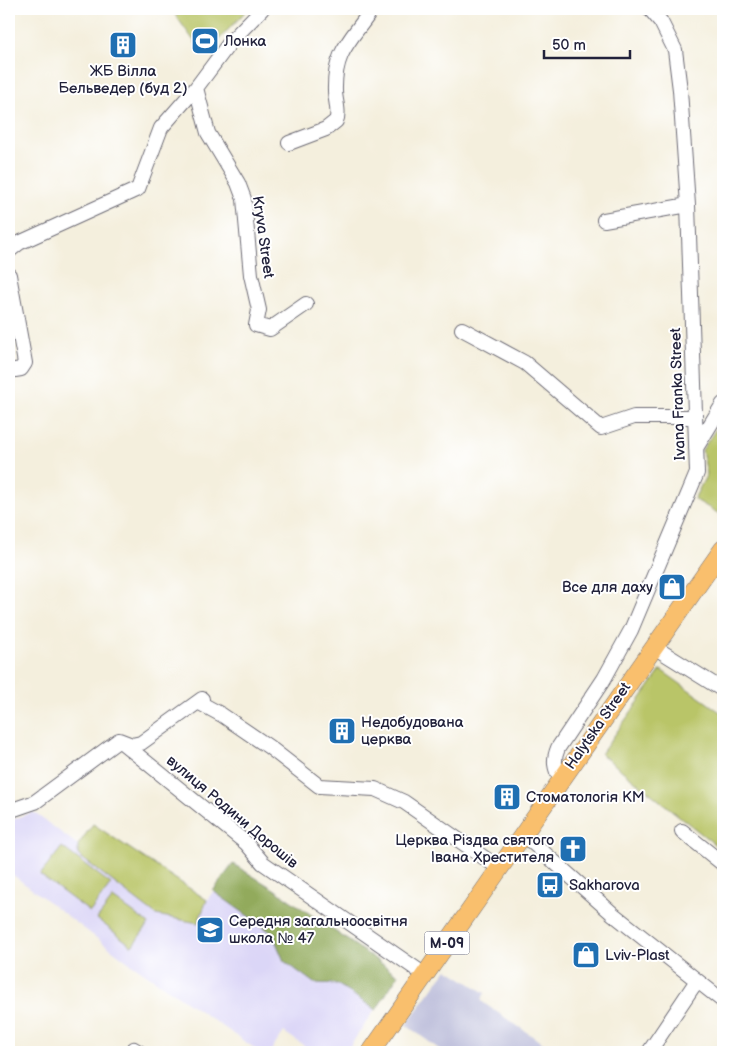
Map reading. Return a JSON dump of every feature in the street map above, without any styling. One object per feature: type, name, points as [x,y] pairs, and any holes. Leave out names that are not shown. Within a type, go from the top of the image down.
[{"type":"main road","name":"Halytska Street","points":[[371,1052],[723,549]]},
{"type":"street","points":[[9,251],[19,243],[138,189],[161,128],[196,88],[231,41],[262,9]]},
{"type":"street","points":[[289,143],[326,130],[336,121],[335,79],[337,61],[343,47],[368,15],[369,9]]},
{"type":"street","name":"Ivana Franka Street","points":[[561,780],[555,767],[554,758],[556,753],[604,679],[631,630],[697,473],[688,205],[680,90],[675,50],[661,22],[650,9]]},
{"type":"street","name":"Kryva Street","points":[[196,88],[208,133],[238,183],[244,199],[251,275],[259,310],[256,326],[270,329],[306,304]]},
{"type":"street","points":[[604,220],[688,205]]},
{"type":"street","points":[[9,275],[25,363],[21,369],[9,371]]},
{"type":"street","points":[[462,329],[525,363],[601,428],[634,417],[695,417]]},
{"type":"street","points":[[696,448],[723,404]]},
{"type":"street","points":[[654,647],[723,690]]},
{"type":"street","points":[[9,811],[35,802],[118,740],[132,746],[141,744],[200,701],[269,747],[319,786],[375,789],[404,802],[499,868]]},
{"type":"street","name":"вулиця Родини Дорошів","points":[[118,740],[246,844],[264,863],[425,975]]},
{"type":"street","points":[[682,831],[723,864]]},
{"type":"street","points":[[524,835],[613,914],[696,982],[723,1001]]},
{"type":"street","points":[[648,1052],[696,982]]},
{"type":"street","points":[[131,1052],[134,1049],[138,1052]]},
{"type":"shaded area","name":"Середня загальноосвітня школа № 47","points":[[33,812],[78,845],[93,824],[207,900],[233,864],[274,889],[398,975],[346,1052],[313,1052],[284,1032],[270,1052],[260,1052],[127,961],[9,872],[9,821]]},
{"type":"shaded area","points":[[447,969],[485,993],[481,1000],[485,1004],[544,1044],[538,1052],[443,1052],[406,1025]]},
{"type":"green space","name":"Лонка","points":[[171,9],[248,9],[204,55]]},
{"type":"green space","points":[[723,418],[723,516],[694,499],[707,474],[702,450]]},
{"type":"green space","points":[[661,670],[723,714],[723,851],[601,754]]},
{"type":"green space","points":[[93,824],[207,900],[198,923],[156,915],[78,855],[78,845]]},
{"type":"green space","points":[[62,847],[111,884],[90,912],[40,875]]},
{"type":"green space","points":[[233,864],[274,889],[398,975],[376,1010],[337,984],[314,983],[284,961],[272,933],[213,891]]},
{"type":"green space","points":[[113,898],[149,924],[132,946],[97,919]]},
{"type":"place","name":"Лонка","points":[[205,41]]},
{"type":"place","name":"ЖБ Вілла Бельведер (буд 2)","points":[[123,45]]},
{"type":"place","name":"Все для даху","points":[[672,587]]},
{"type":"place","name":"Недобудована церква","points":[[342,731]]},
{"type":"place","name":"Стоматологія KM","points":[[507,797]]},
{"type":"place","name":"Церква Різдва святого Івана Хрестителя","points":[[573,849]]},
{"type":"place","name":"Sakharova","points":[[550,885]]},
{"type":"place","name":"Середня загальноосвітня школа № 47","points":[[210,930]]},
{"type":"place","name":"Lviv-Plast","points":[[586,955]]}]
